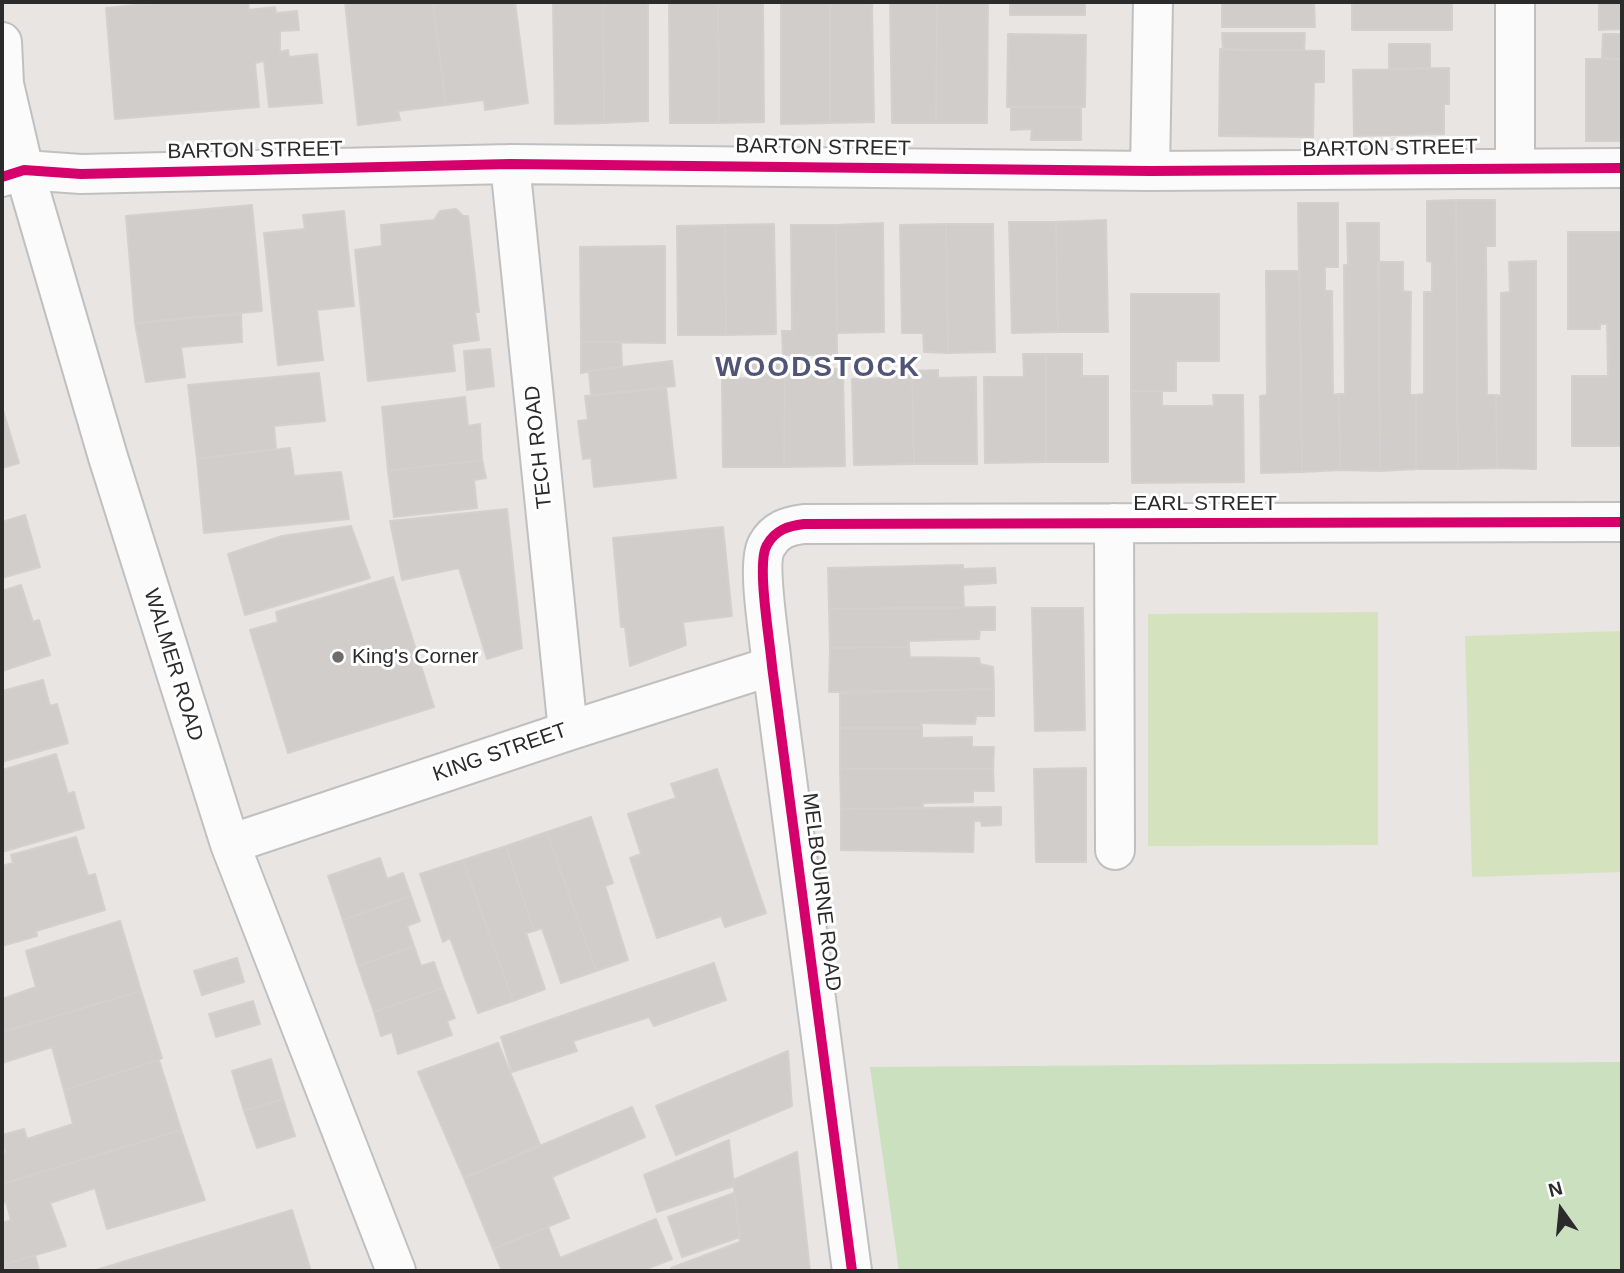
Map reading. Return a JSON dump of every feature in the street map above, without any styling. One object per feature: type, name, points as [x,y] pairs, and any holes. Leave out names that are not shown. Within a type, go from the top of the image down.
[{"type":"street","points":[[1150,171],[1153,2]]},
{"type":"street","points":[[1515,2],[1515,167]]},
{"type":"street","name":"WALMER ROAD","points":[[2,42],[13,173],[108,457],[230,844],[396,1271]]},
{"type":"street","name":"BARTON STREET","points":[[13,173],[82,174],[510,164],[1150,171],[1622,167]]},
{"type":"street","name":"TECH ROAD","points":[[510,164],[568,730]]},
{"type":"street","name":"EARL STREET","points":[[787,527],[804,524],[1622,522]]},
{"type":"street","points":[[1114,523],[1115,850]]},
{"type":"street","name":"MELBOURNE ROAD","points":[[787,527],[774,534],[765,547],[762,568],[772,666],[852,1271]]},
{"type":"street","name":"KING STREET","points":[[230,844],[568,730],[772,666]]},
{"type":"green space","points":[[1378,612],[1378,845],[1148,846],[1148,614]]},
{"type":"green space","points":[[1622,631],[1622,872],[1472,877],[1465,636]]},
{"type":"green space","points":[[1622,1062],[1622,1271],[899,1271],[870,1067]]},
{"type":"building","points":[[165,2],[248,2],[249,10],[275,7],[276,13],[297,11],[299,30],[280,31],[280,52],[288,50],[289,57],[317,54],[322,103],[269,107],[264,61],[255,63],[259,107],[115,119],[106,8]]},
{"type":"building","points":[[345,2],[433,2],[446,105],[398,111],[400,120],[358,125]]},
{"type":"building","points":[[433,2],[515,2],[528,103],[485,110],[484,100],[446,105]]},
{"type":"building","points":[[553,2],[603,2],[604,123],[555,124]]},
{"type":"building","points":[[603,2],[648,2],[648,121],[604,123]]},
{"type":"building","points":[[669,2],[718,2],[719,123],[670,123]]},
{"type":"building","points":[[718,2],[763,2],[764,122],[719,123]]},
{"type":"building","points":[[781,2],[830,2],[830,123],[781,124]]},
{"type":"building","points":[[830,2],[872,2],[874,122],[830,123]]},
{"type":"building","points":[[890,2],[937,2],[936,123],[892,123]]},
{"type":"building","points":[[937,2],[988,2],[987,123],[936,123]]},
{"type":"building","points":[[1010,2],[1085,2],[1085,15],[1010,15]]},
{"type":"building","points":[[1222,2],[1314,2],[1315,27],[1222,27]]},
{"type":"building","points":[[1352,2],[1452,2],[1452,30],[1352,30]]},
{"type":"building","points":[[1599,2],[1622,2],[1622,29],[1599,30]]},
{"type":"building","points":[[1222,33],[1305,33],[1304,50],[1223,50]]},
{"type":"building","points":[[1008,34],[1086,35],[1085,107],[1007,107]]},
{"type":"building","points":[[1603,34],[1622,34],[1622,59],[1602,58]]},
{"type":"building","points":[[1389,44],[1430,44],[1430,68],[1389,69]]},
{"type":"building","points":[[1220,49],[1324,51],[1324,82],[1314,82],[1313,137],[1219,136]]},
{"type":"building","points":[[1586,59],[1622,59],[1622,141],[1586,141]]},
{"type":"building","points":[[1449,68],[1449,104],[1444,104],[1444,134],[1354,136],[1353,70]]},
{"type":"building","points":[[1011,107],[1081,107],[1081,140],[1031,140],[1032,129],[1011,130]]},
{"type":"building","points":[[1456,200],[1495,200],[1495,246],[1486,246],[1487,395],[1496,395],[1497,468],[1458,469]]},
{"type":"building","points":[[1456,200],[1458,469],[1416,469],[1416,395],[1424,394],[1424,292],[1432,292],[1432,262],[1427,261],[1427,201]]},
{"type":"building","points":[[1298,203],[1338,203],[1338,267],[1325,267],[1325,291],[1332,291],[1333,395],[1339,394],[1340,470],[1302,472]]},
{"type":"building","points":[[252,205],[262,311],[135,323],[126,216]]},
{"type":"building","points":[[456,209],[463,216],[468,216],[479,312],[475,312],[479,340],[452,344],[455,371],[368,381],[355,250],[382,246],[381,225],[434,220],[440,211]]},
{"type":"building","points":[[344,211],[354,306],[317,310],[323,360],[278,365],[264,233],[305,229],[303,215]]},
{"type":"building","points":[[1106,220],[1108,332],[1058,332],[1056,222]]},
{"type":"building","points":[[1009,222],[1056,222],[1058,332],[1012,333]]},
{"type":"building","points":[[883,223],[884,332],[837,333],[836,225]]},
{"type":"building","points":[[1347,223],[1379,223],[1380,471],[1340,470],[1339,394],[1345,394],[1344,265],[1348,265]]},
{"type":"building","points":[[774,224],[776,334],[726,335],[725,225]]},
{"type":"building","points":[[946,224],[948,353],[924,352],[923,333],[902,333],[900,225]]},
{"type":"building","points":[[946,224],[993,224],[995,352],[948,353]]},
{"type":"building","points":[[725,225],[726,335],[678,335],[677,226]]},
{"type":"building","points":[[791,225],[836,225],[837,355],[783,355],[782,331],[792,331]]},
{"type":"building","points":[[1568,232],[1622,232],[1622,446],[1572,446],[1572,376],[1608,376],[1607,324],[1600,324],[1600,329],[1568,329]]},
{"type":"building","points":[[665,246],[665,343],[581,342],[580,247]]},
{"type":"building","points":[[1536,261],[1536,469],[1497,468],[1496,395],[1501,396],[1501,293],[1510,292],[1509,262]]},
{"type":"building","points":[[1378,262],[1403,262],[1403,291],[1411,292],[1410,395],[1416,395],[1416,469],[1380,471]]},
{"type":"building","points":[[1266,271],[1300,271],[1302,472],[1261,473],[1260,396],[1267,395]]},
{"type":"building","points":[[1131,294],[1219,294],[1219,361],[1176,361],[1176,391],[1131,391]]},
{"type":"building","points":[[241,314],[242,342],[181,347],[185,377],[146,382],[135,323]]},
{"type":"building","points":[[581,342],[621,342],[622,366],[581,373]]},
{"type":"building","points":[[490,349],[494,386],[467,390],[464,351]]},
{"type":"building","points":[[1023,354],[1046,354],[1046,462],[985,463],[984,377],[1024,377]]},
{"type":"building","points":[[1046,354],[1082,354],[1082,376],[1108,376],[1108,462],[1046,462]]},
{"type":"building","points":[[672,361],[675,386],[591,395],[589,371]]},
{"type":"building","points":[[752,361],[781,361],[781,371],[785,370],[784,467],[723,467],[722,379],[753,378]]},
{"type":"building","points":[[837,369],[837,378],[843,378],[845,466],[784,467],[785,370]]},
{"type":"building","points":[[938,370],[938,378],[976,377],[977,464],[914,464],[912,371]]},
{"type":"building","points":[[889,371],[912,371],[914,464],[854,465],[852,379],[889,378]]},
{"type":"building","points":[[319,373],[325,421],[274,426],[276,449],[197,459],[188,385]]},
{"type":"building","points":[[666,388],[676,478],[594,487],[591,458],[583,459],[578,421],[588,420],[585,396]]},
{"type":"building","points":[[1131,391],[1162,391],[1162,406],[1214,406],[1213,395],[1243,395],[1244,482],[1132,483]]},
{"type":"building","points":[[465,397],[468,426],[480,424],[482,460],[388,471],[382,407]]},
{"type":"building","points":[[2,407],[19,463],[2,468]]},
{"type":"building","points":[[290,448],[294,476],[341,472],[349,519],[204,533],[197,459]]},
{"type":"building","points":[[482,460],[486,478],[474,480],[477,508],[394,517],[388,471]]},
{"type":"building","points":[[507,509],[522,648],[487,659],[459,568],[402,580],[390,521]]},
{"type":"building","points":[[25,515],[40,567],[2,578],[2,522]]},
{"type":"building","points":[[351,526],[370,578],[245,615],[228,554],[282,536]]},
{"type":"building","points":[[723,527],[732,616],[683,622],[686,645],[630,666],[625,627],[621,627],[613,538]]},
{"type":"building","points":[[963,565],[963,569],[995,568],[996,583],[963,585],[964,608],[829,609],[828,568]]},
{"type":"building","name":"King's Corner","points":[[393,577],[434,707],[288,753],[250,630],[278,622],[276,612]]},
{"type":"building","points":[[21,585],[33,622],[39,620],[50,655],[2,671],[2,591]]},
{"type":"building","points":[[995,607],[995,630],[980,630],[979,639],[909,641],[909,647],[830,648],[829,609]]},
{"type":"building","points":[[1032,608],[1083,608],[1085,730],[1035,731]]},
{"type":"building","points":[[909,647],[910,657],[979,658],[980,664],[993,667],[994,689],[829,692],[830,648]]},
{"type":"building","points":[[43,680],[50,706],[57,704],[68,743],[2,762],[2,691]]},
{"type":"building","points":[[994,689],[994,716],[976,716],[975,724],[921,723],[922,728],[840,728],[840,693]]},
{"type":"building","points":[[840,728],[922,728],[922,738],[972,737],[972,747],[994,747],[993,769],[840,769]]},
{"type":"building","points":[[56,754],[68,794],[74,792],[84,828],[2,852],[2,770]]},
{"type":"building","points":[[1086,768],[1086,862],[1036,862],[1034,769]]},
{"type":"building","points":[[717,769],[766,913],[725,927],[721,916],[657,938],[630,858],[641,854],[628,814],[676,798],[671,784]]},
{"type":"building","points":[[840,769],[993,769],[994,791],[973,791],[973,802],[923,803],[923,808],[841,809]]},
{"type":"building","points":[[1001,807],[1001,825],[982,826],[981,821],[974,821],[973,852],[841,850],[841,809]]},
{"type":"building","points":[[591,817],[613,883],[605,886],[628,960],[596,971],[547,832]]},
{"type":"building","points":[[547,832],[596,971],[561,983],[542,928],[534,931],[506,846]]},
{"type":"building","points":[[76,837],[88,876],[95,874],[105,910],[36,931],[37,936],[2,946],[2,866],[13,863],[11,855]]},
{"type":"building","points":[[506,846],[534,931],[526,933],[545,989],[513,1001],[463,860]]},
{"type":"building","points":[[380,858],[387,879],[403,873],[411,896],[343,920],[328,876]]},
{"type":"building","points":[[463,860],[513,1001],[478,1013],[450,938],[443,942],[420,874]]},
{"type":"building","points":[[411,896],[420,921],[407,926],[414,946],[358,966],[343,920]]},
{"type":"building","points":[[120,921],[141,991],[2,1032],[2,999],[36,987],[26,951]]},
{"type":"building","points":[[414,946],[421,966],[434,962],[443,988],[374,1012],[358,966]]},
{"type":"building","points":[[237,958],[244,982],[202,995],[194,971]]},
{"type":"building","points":[[714,963],[726,1000],[654,1026],[649,1017],[573,1041],[577,1051],[512,1072],[501,1037]]},
{"type":"building","points":[[443,988],[455,1018],[447,1021],[452,1035],[398,1054],[392,1032],[381,1036],[374,1012]]},
{"type":"building","points":[[141,991],[162,1058],[159,1060],[64,1090],[52,1047],[2,1063],[2,1032]]},
{"type":"building","points":[[253,1001],[260,1024],[216,1037],[209,1014]]},
{"type":"building","points":[[498,1043],[540,1145],[464,1178],[418,1072]]},
{"type":"building","points":[[788,1051],[792,1106],[676,1155],[656,1106]]},
{"type":"building","points":[[271,1059],[283,1099],[244,1111],[232,1071]]},
{"type":"building","points":[[159,1060],[181,1130],[2,1184],[2,1154],[6,1153],[2,1135],[24,1129],[27,1139],[73,1124],[64,1090]]},
{"type":"building","points":[[283,1099],[295,1136],[257,1148],[244,1111]]},
{"type":"building","points":[[632,1107],[645,1137],[552,1177],[569,1218],[493,1249],[464,1178]]},
{"type":"building","points":[[181,1130],[205,1200],[107,1229],[95,1188],[50,1203],[66,1246],[2,1265],[2,1223],[11,1220],[6,1202],[2,1203],[2,1184]]},
{"type":"building","points":[[729,1140],[734,1186],[657,1212],[644,1175]]},
{"type":"building","points":[[797,1152],[810,1271],[672,1271],[671,1268],[740,1242],[733,1180]]},
{"type":"building","points":[[734,1193],[740,1237],[682,1257],[668,1217]]},
{"type":"building","points":[[292,1210],[311,1271],[93,1271]]},
{"type":"building","points":[[656,1219],[672,1259],[641,1271],[502,1271],[493,1249],[548,1227],[560,1258]]},
{"type":"building","points":[[35,1255],[39,1271],[2,1271],[2,1265]]},
{"type":"cycle path","points":[[2,177],[24,170],[81,174],[510,164],[1150,171],[1622,168]]},
{"type":"cycle path","points":[[852,1271],[765,603],[764,554],[767,545],[778,532],[804,524],[1622,522]]},
{"type":"place","name":"King's Corner","points":[[338,657]]},
{"type":"district","name":"WOODSTOCK","points":[[818,368]]}]
